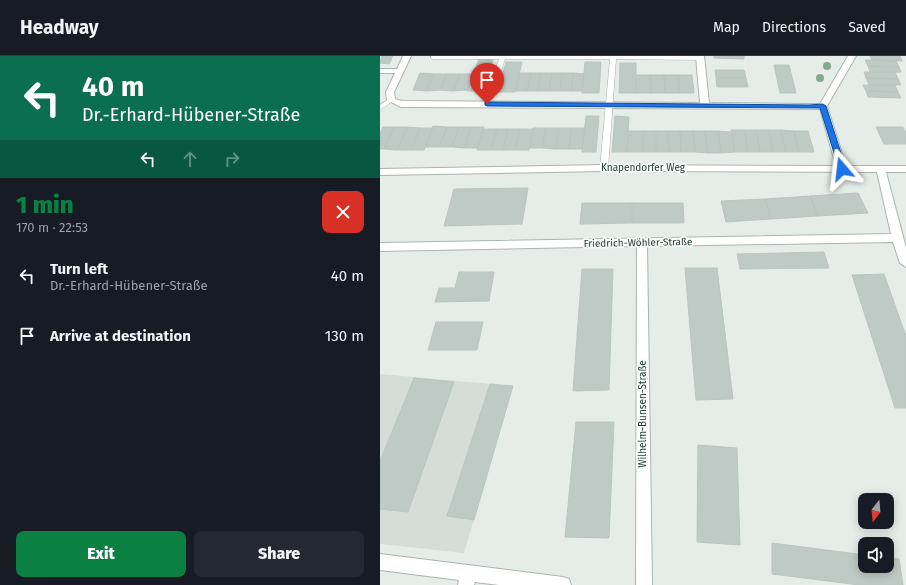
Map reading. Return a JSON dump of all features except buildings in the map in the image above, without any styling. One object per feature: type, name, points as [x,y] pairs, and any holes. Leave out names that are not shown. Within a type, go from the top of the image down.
[{"type":"street","points":[[407,56],[390,92],[391,100],[400,104],[823,106]]},
{"type":"street","points":[[842,169],[823,106],[852,56]]},
{"type":"street","points":[[700,57],[705,106]]},
{"type":"street","points":[[380,71],[400,71]]},
{"type":"street","name":"Knapendorfer Weg","points":[[380,172],[604,168],[906,169]]},
{"type":"street","points":[[881,170],[897,238],[906,263]]},
{"type":"street","name":"Friedrich-Wöhler-Straße","points":[[380,247],[897,238]]},
{"type":"street","name":"Wilhelm-Bunsen-Straße","points":[[642,242],[644,585]]},
{"type":"street","points":[[380,562],[467,579],[563,585]]},
{"type":"lane","points":[[433,57],[700,57]]},
{"type":"lane","points":[[487,104],[502,58]]},
{"type":"lane","points":[[604,168],[613,58]]},
{"type":"lane","points":[[380,108],[391,100]]},
{"type":"shaded area","points":[[380,374],[513,386],[464,553],[380,544]]},
{"type":"route","points":[[487,104],[823,106],[842,169]]}]
